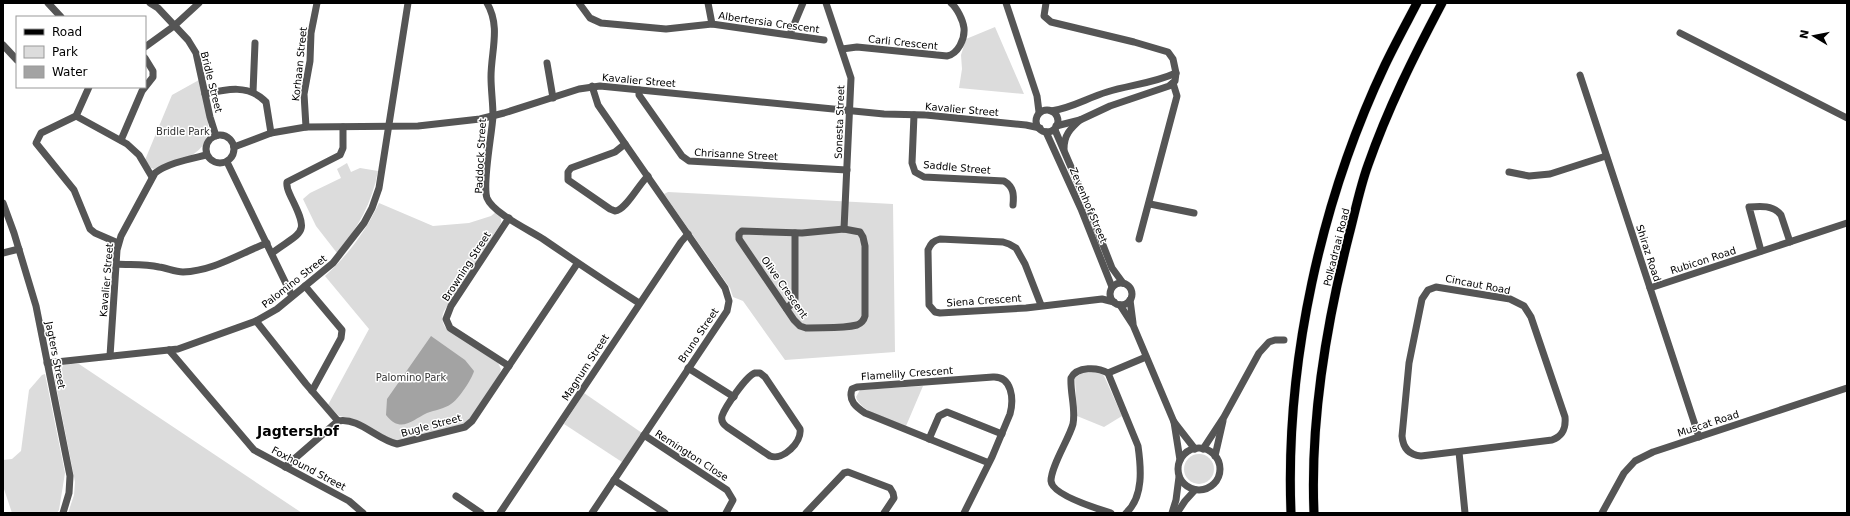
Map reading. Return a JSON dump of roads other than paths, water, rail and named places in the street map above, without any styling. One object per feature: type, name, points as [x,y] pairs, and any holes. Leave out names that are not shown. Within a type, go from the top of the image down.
[{"type":"main road","name":"Polkadraai Road","points":[[1291,513],[1290,456],[1297,369],[1316,267],[1342,174],[1357,133],[1385,65],[1417,3]]},
{"type":"main road","name":"Polkadraai Road","points":[[1315,513],[1313,500],[1315,432],[1327,340],[1340,269],[1367,167],[1395,96],[1442,3]]},
{"type":"street","points":[[48,3],[60,16]]},
{"type":"street","name":"Bridle Street","points":[[150,3],[158,8],[188,40],[196,53],[216,136]]},
{"type":"street","points":[[146,46],[174,26],[199,3]]},
{"type":"street","name":"Korhaan Street","points":[[306,127],[304,94],[310,61],[311,33],[317,3]]},
{"type":"street","name":"Palomino Street","points":[[47,363],[168,350],[190,345],[256,321],[277,309],[333,263],[347,248],[364,223],[372,208],[381,178],[408,3]]},
{"type":"street","name":"Paddock Street","points":[[486,3],[491,11],[495,28],[491,77],[493,116],[486,194],[491,204],[577,264],[639,303]]},
{"type":"street","name":"Albertersia Crescent","points":[[579,3],[590,18],[601,22],[666,29],[712,24],[824,40]]},
{"type":"street","name":"Albertersia Crescent","points":[[708,3],[712,24]]},
{"type":"street","points":[[790,34],[803,3]]},
{"type":"street","name":"Sonesta Street","points":[[826,3],[851,78],[844,229]]},
{"type":"street","name":"Carli Crescent","points":[[842,48],[857,47],[947,56],[953,55],[958,47],[964,30],[955,8],[951,3]]},
{"type":"street","points":[[1006,3],[1037,96],[1050,110]]},
{"type":"street","points":[[1046,3],[1044,16],[1051,22],[1134,42],[1168,52],[1173,59],[1176,73],[1173,83],[1177,96],[1150,204],[1139,239]]},
{"type":"street","points":[[1680,33],[1847,118]]},
{"type":"street","points":[[253,92],[255,43]]},
{"type":"street","points":[[3,45],[16,59]]},
{"type":"street","points":[[146,60],[153,71],[153,77],[146,87]]},
{"type":"street","points":[[547,63],[553,98]]},
{"type":"street","points":[[1026,125],[1038,116],[1050,110],[1068,108],[1106,92],[1149,83],[1176,73]]},
{"type":"street","name":"Shiraz Road","points":[[1580,76],[1699,436]]},
{"type":"street","points":[[1043,130],[1056,128],[1080,120],[1173,83]]},
{"type":"street","name":"Kavalier Street","points":[[234,146],[271,133],[306,127],[418,126],[480,119],[592,86],[850,111],[914,114],[1026,125],[1043,130]]},
{"type":"street","name":"Bruno Street","points":[[592,86],[598,105],[725,288],[729,301],[726,311],[592,513]]},
{"type":"street","points":[[89,88],[76,116],[38,136],[36,143],[74,190],[90,229],[95,234],[118,243]]},
{"type":"street","points":[[121,140],[145,88]]},
{"type":"street","points":[[205,94],[232,88],[239,88],[253,92],[266,102],[271,133]]},
{"type":"street","name":"Chrisanne Street","points":[[639,90],[639,95],[682,156],[689,161],[847,170]]},
{"type":"street","name":"Zevenhof Street","points":[[1037,96],[1038,116],[1043,130],[1081,209],[1111,290],[1117,303],[1133,325],[1174,422],[1180,460]]},
{"type":"street","name":"Zevenhof Street","points":[[1050,110],[1056,117],[1056,128],[1064,152],[1087,204],[1112,268],[1123,283],[1129,286],[1132,290],[1130,300],[1133,325]]},
{"type":"street","name":"Saddle Street","points":[[914,114],[912,163],[915,172],[924,177],[1004,182],[1010,185],[1013,191],[1013,205]]},
{"type":"street","points":[[76,116],[88,124],[121,140],[139,155],[152,177]]},
{"type":"street","points":[[1064,152],[1065,137],[1069,130],[1080,120]]},
{"type":"street","points":[[272,253],[299,232],[302,226],[301,217],[287,188],[288,182],[340,155],[343,148],[343,127]]},
{"type":"street","points":[[216,136],[227,137],[234,146],[233,155],[227,162],[221,164],[215,163],[206,155],[205,149],[207,143],[210,138],[216,136]]},
{"type":"street","points":[[625,144],[615,152],[571,168],[567,175],[568,180],[615,211],[625,207],[639,184],[648,176]]},
{"type":"street","name":"Kavalier Street","points":[[110,356],[118,243],[152,177],[159,170],[188,159],[206,155]]},
{"type":"street","points":[[1509,172],[1529,176],[1544,175],[1606,156]]},
{"type":"street","points":[[227,162],[292,296]]},
{"type":"street","name":"Jagters Street","points":[[3,203],[19,249],[36,306],[70,476],[69,493],[62,513]]},
{"type":"street","points":[[1150,204],[1194,213]]},
{"type":"street","points":[[1761,251],[1749,207],[1767,207],[1778,212],[1781,216],[1790,242]]},
{"type":"street","name":"Browning Street","points":[[509,218],[451,306],[446,319],[450,328],[509,366]]},
{"type":"street","name":"Rubicon Road","points":[[1650,288],[1847,223]]},
{"type":"street","name":"Olive Crescent","points":[[844,229],[860,232],[863,237],[865,262],[864,321],[851,325],[806,328],[800,326],[739,239],[739,234],[742,231],[795,233],[844,229]]},
{"type":"street","points":[[787,309],[795,299],[795,233]]},
{"type":"street","name":"Magnum Street","points":[[500,513],[680,242],[688,234]]},
{"type":"street","name":"Siena Crescent","points":[[1041,305],[1020,254],[1009,244],[940,239],[930,244],[928,250],[929,305],[935,312],[940,314],[1041,305],[1102,299],[1117,303]]},
{"type":"street","points":[[116,264],[152,266],[177,271],[187,271],[217,266],[242,252],[267,243]]},
{"type":"street","points":[[3,253],[19,249]]},
{"type":"street","name":"Bugle Street","points":[[338,421],[350,421],[390,442],[397,444],[460,429],[472,421],[577,264]]},
{"type":"street","points":[[1102,299],[1111,290],[1123,283]]},
{"type":"street","points":[[306,286],[342,330],[341,338],[312,391]]},
{"type":"street","name":"Cincaut Road","points":[[1436,286],[1510,299],[1524,306],[1531,318],[1565,417],[1566,425],[1563,433],[1558,438],[1552,440],[1459,452],[1415,455],[1409,452],[1403,445],[1402,436],[1409,363],[1422,299],[1428,290],[1436,286]]},
{"type":"street","points":[[1117,303],[1130,300]]},
{"type":"street","points":[[256,321],[338,421],[285,467]]},
{"type":"street","points":[[1203,448],[1224,417],[1259,353],[1269,342],[1284,340]]},
{"type":"street","name":"Foxhound Street","points":[[168,350],[250,446],[260,454],[349,501],[363,513]]},
{"type":"street","points":[[1108,374],[1146,357]]},
{"type":"street","points":[[688,368],[734,397]]},
{"type":"street","points":[[1111,513],[1061,494],[1053,487],[1051,480],[1073,424],[1072,376],[1077,372],[1093,369],[1108,374],[1138,446],[1140,458],[1138,492],[1131,508],[1126,513]]},
{"type":"street","points":[[755,373],[763,375],[799,426],[801,432],[799,438],[782,456],[775,458],[770,456],[723,423],[723,415],[734,397],[750,375],[755,373]]},
{"type":"street","name":"Flamelily Crescent","points":[[998,377],[1007,381],[1010,386],[1010,414],[1002,434],[989,463],[865,413],[857,408],[850,395],[852,389],[857,386],[998,377]]},
{"type":"street","name":"Muscat Road","points":[[1602,513],[1624,473],[1635,461],[1654,452],[1699,436],[1847,388]]},
{"type":"street","points":[[930,439],[939,416],[944,412],[1002,434]]},
{"type":"street","points":[[1215,456],[1224,417]]},
{"type":"street","name":"Zevenhof Street","points":[[1174,422],[1195,448]]},
{"type":"street","name":"Remington Close","points":[[644,435],[726,490],[731,495],[733,500],[726,513]]},
{"type":"street","points":[[1172,513],[1176,500],[1179,478],[1177,470],[1180,460],[1184,454],[1195,448],[1203,448],[1215,456],[1220,467],[1218,478],[1210,487],[1203,490],[1195,490],[1186,486],[1179,478]]},
{"type":"street","points":[[1459,452],[1465,513]]},
{"type":"street","points":[[964,513],[989,463]]},
{"type":"street","points":[[806,513],[844,473],[848,472],[890,488],[894,498],[884,513]]},
{"type":"street","points":[[614,480],[665,513]]},
{"type":"street","points":[[1177,513],[1195,490]]},
{"type":"street","points":[[456,496],[481,513]]},
{"type":"water","points":[[431,336],[465,360],[474,371],[473,375],[461,394],[448,406],[427,413],[406,424],[397,424],[391,421],[386,415],[387,399]]},
{"type":"district","name":"Jagtershof","points":[[298,431]]},
{"type":"park label","name":"Bridle Park","points":[[183,131]]},
{"type":"park label","name":"Palomino Park","points":[[411,377]]}]
